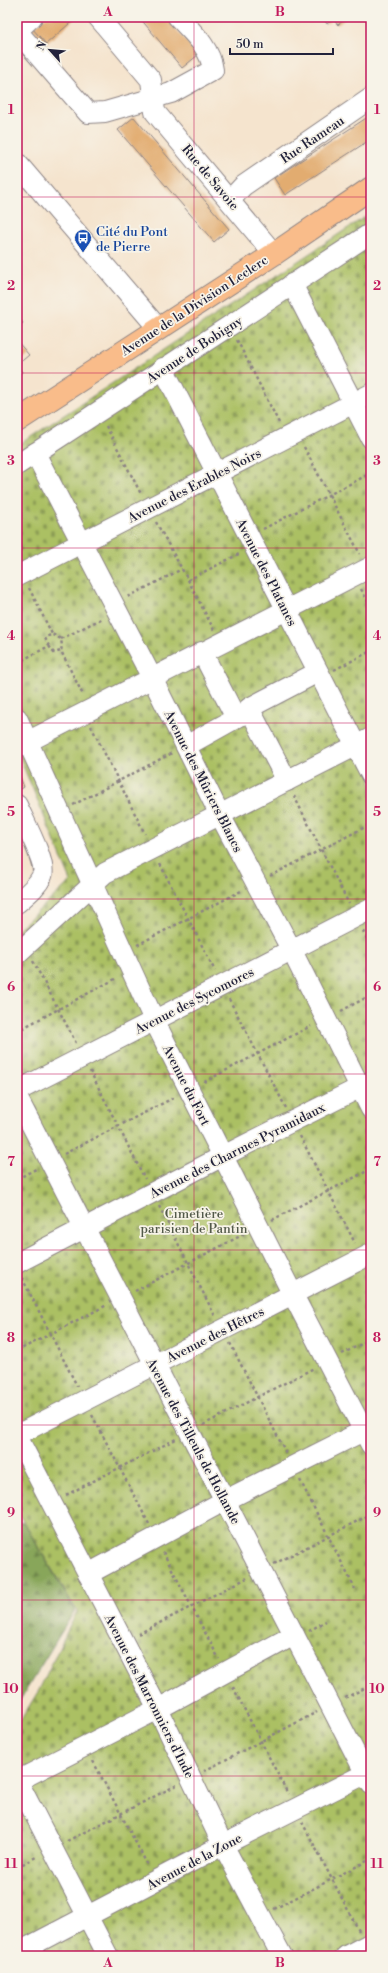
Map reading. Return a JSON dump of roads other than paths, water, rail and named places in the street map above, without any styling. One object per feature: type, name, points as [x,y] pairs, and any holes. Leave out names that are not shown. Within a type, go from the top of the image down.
[{"type":"main road","name":"Avenue de la Division Leclerc","points":[[17,421],[274,254],[371,188]]},
{"type":"street","points":[[32,17],[17,31],[88,112],[105,112],[171,93],[213,70],[212,62],[206,47],[178,17]]},
{"type":"street","name":"Rue de Savoie","points":[[98,17],[151,80],[156,112],[217,183],[274,254]]},
{"type":"street","name":"Rue Rameau","points":[[230,200],[243,186],[371,98]]},
{"type":"street","points":[[17,163],[158,328]]},
{"type":"street","name":"Rue Rameau","points":[[217,183],[252,180]]},
{"type":"street","name":"Avenue de Bobigny","points":[[17,465],[371,233]]},
{"type":"street","points":[[292,284],[371,438]]},
{"type":"street","name":"Avenue des Platanes","points":[[163,368],[320,674],[363,742],[371,775]]},
{"type":"street","name":"Avenue des Erables Noirs","points":[[22,574],[371,394]]},
{"type":"street","name":"Avenue des Mûriers Blancs","points":[[35,454],[80,543],[152,678],[220,815],[366,1085],[371,1109]]},
{"type":"street","points":[[27,742],[369,567]]},
{"type":"street","points":[[202,652],[287,781]]},
{"type":"street","points":[[186,746],[243,714],[250,708],[320,674]]},
{"type":"street","name":"Avenue du Fort","points":[[17,718],[154,1020],[327,1361],[369,1434]]},
{"type":"street","points":[[21,950],[105,873],[363,742]]},
{"type":"street","points":[[17,805],[42,864],[43,875],[36,886],[17,903]]},
{"type":"street","name":"Avenue des Sycomores","points":[[17,1091],[363,913]]},
{"type":"street","name":"Avenue des Charmes Pyramidaux","points":[[19,1269],[85,1229],[223,1156],[366,1085]]},
{"type":"street","name":"Avenue des Tilleuls de Hollande","points":[[17,1097],[154,1365],[226,1500],[294,1635],[369,1776]]},
{"type":"street","name":"Avenue des Hêtres","points":[[17,1435],[223,1331],[367,1256]]},
{"type":"street","points":[[88,1574],[292,1466],[369,1434]]},
{"type":"street","name":"Avenue des Marronniers d'Inde","points":[[17,1435],[158,1709],[224,1845],[282,1956]]},
{"type":"street","points":[[108,1956],[17,1780],[158,1709],[294,1635]]},
{"type":"street","name":"Avenue de la Zone","points":[[17,1953],[224,1845],[296,1809],[369,1776]]},
{"type":"street","points":[[346,1956],[369,1944]]},
{"type":"place","name":"Cité du Pont de Pierre","points":[[83,253]]},
{"type":"park label","name":"Cimetière parisien de Pantin","points":[[194,1220]]}]
